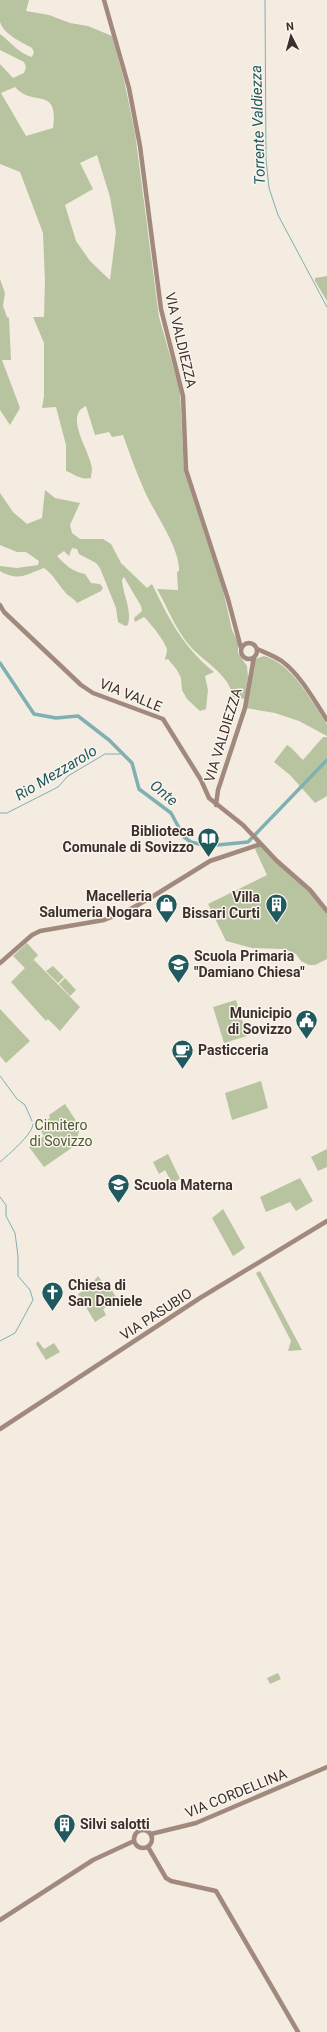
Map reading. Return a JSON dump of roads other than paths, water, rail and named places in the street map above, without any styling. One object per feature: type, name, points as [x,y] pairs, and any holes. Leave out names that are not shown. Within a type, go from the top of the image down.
[{"type":"street","name":"VIA VALDIEZZA","points":[[104,0],[129,88],[140,146],[161,309],[183,396],[186,470],[238,634],[241,648]]},
{"type":"street","name":"VIA VALLE","points":[[0,605],[4,612],[81,685],[100,696],[163,719],[198,776],[209,798],[232,816],[260,842],[277,861],[310,890],[327,911]]},
{"type":"street","points":[[238,634],[254,644],[257,648],[284,662],[301,682],[327,720]]},
{"type":"street","points":[[249,642],[241,648],[244,657],[273,655]]},
{"type":"street","points":[[255,656],[257,648]]},
{"type":"street","name":"VIA VALDIEZZA","points":[[216,805],[218,790],[250,690],[251,671],[255,656]]},
{"type":"street","name":"VIA VALDIEZZA","points":[[244,657],[251,671]]},
{"type":"street","points":[[0,963],[32,935],[40,931],[110,917],[129,910],[210,861],[260,842]]},
{"type":"street","name":"VIA PASUBIO","points":[[0,1430],[200,1298],[327,1221]]},
{"type":"street","name":"VIA CORDELLINA","points":[[0,1920],[10,1915],[53,1884],[93,1860],[134,1841],[135,1834],[139,1830],[147,1830],[151,1834],[196,1823],[327,1767]]},
{"type":"street","points":[[134,1841],[141,1848],[148,1847],[152,1841],[151,1834]]},
{"type":"street","points":[[148,1847],[166,1878],[171,1881],[216,1891],[298,2032]]},
{"type":"waterway","name":"Torrente Valdiezza","points":[[265,0],[266,159],[269,188],[278,215],[327,307]]},
{"type":"waterway","name":"Onte","points":[[0,663],[34,714],[56,718],[78,716],[109,740],[132,763],[139,789],[171,813],[184,837],[191,842],[207,846],[248,842],[327,760]]},
{"type":"waterway","name":"Rio Mezzarolo","points":[[0,813],[7,813],[58,787],[68,776],[105,754],[123,754]]},
{"type":"waterway","name":"Rio Mezzarolo","points":[[0,1076],[17,1099],[25,1105],[32,1121]]},
{"type":"waterway","name":"Rio Mezzarolo","points":[[0,1162],[25,1139],[33,1124]]},
{"type":"waterway","name":"Rio Mezzarolo","points":[[0,1197],[6,1205],[6,1216],[15,1233],[18,1256],[18,1276],[30,1290],[33,1300],[15,1333],[0,1341]]},
{"type":"place","name":"Biblioteca Comunale di Sovizzo","points":[[209,858]]},
{"type":"place","name":"Macelleria Salumeria Nogara","points":[[167,924]]},
{"type":"place","name":"Villa Bissari Curti","points":[[276,924]]},
{"type":"place","name":"Scuola Primaria \"Damiano Chiesa\"","points":[[178,984]]},
{"type":"place","name":"Municipio di Sovizzo","points":[[307,1040]]},
{"type":"place","name":"Pasticceria","points":[[182,1070]]},
{"type":"place","name":"Scuola Materna","points":[[118,1204]]},
{"type":"place","name":"Chiesa di San Daniele","points":[[53,1312]]},
{"type":"place","name":"Silvi salotti","points":[[64,1844]]},
{"type":"park label","name":"Cimitero di Sovizzo","points":[[61,1134]]}]
